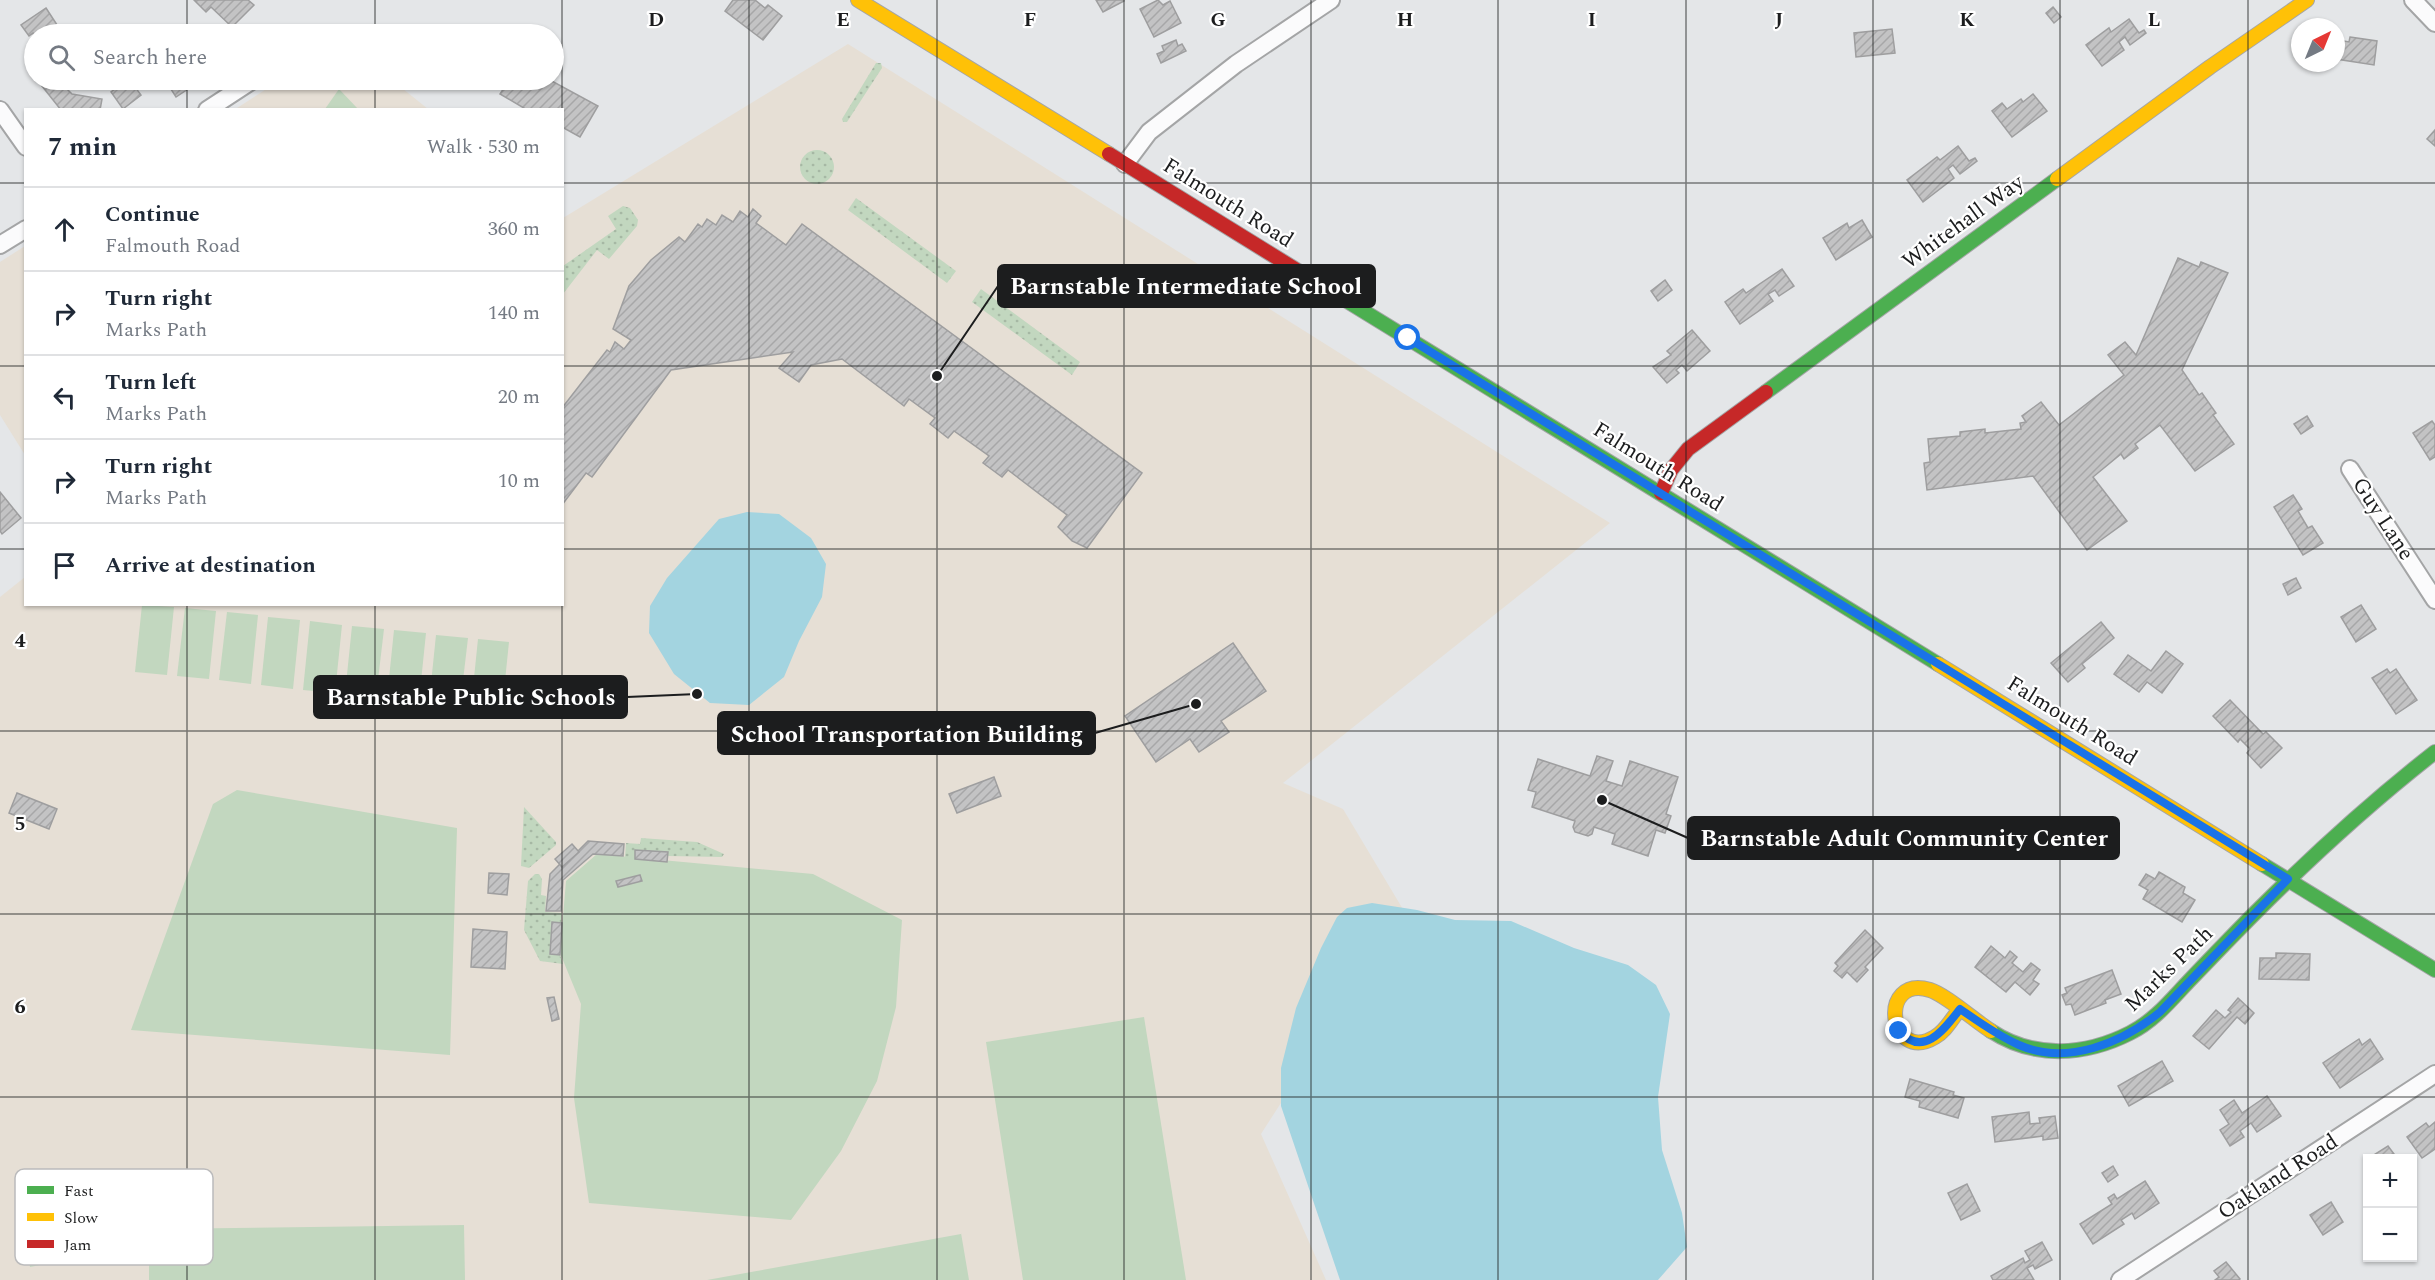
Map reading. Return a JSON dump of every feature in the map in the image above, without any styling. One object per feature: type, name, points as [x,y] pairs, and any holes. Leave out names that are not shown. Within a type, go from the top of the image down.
[{"type":"main road","name":"Falmouth Road","points":[[858,0],[2435,970]]},
{"type":"main road","name":"Whitehall Way","points":[[1660,493],[1671,470],[1688,449],[2210,67],[2307,0]]},
{"type":"main road","name":"Marks Path","points":[[1960,1009],[1938,1035],[1925,1041],[1915,1041],[1902,1035],[1896,1028],[1893,1018],[1895,1004],[1900,996],[1917,988],[1931,990],[2021,1046],[2037,1050],[2072,1052],[2109,1044],[2144,1025],[2160,1012],[2288,879],[2372,801],[2435,752]]},
{"type":"street","points":[[1125,164],[1149,132],[1236,64],[1331,0]]},
{"type":"street","points":[[2413,0],[2435,23]]},
{"type":"street","points":[[210,108],[238,90]]},
{"type":"street","points":[[0,110],[24,144]]},
{"type":"street","points":[[0,245],[24,230]]},
{"type":"street","name":"Guy Lane","points":[[2350,469],[2435,600]]},
{"type":"street","name":"Oakland Road","points":[[2120,1280],[2435,1074]]},
{"type":"shaded area","points":[[848,44],[1610,523],[1283,783],[1343,809],[1404,911],[1261,1134],[1326,1280],[0,1280],[0,597],[24,578],[24,606],[564,606],[564,217]]},
{"type":"shaded area","points":[[265,90],[404,90],[427,108],[237,108]]},
{"type":"shaded area","points":[[24,247],[24,453],[0,415],[0,262]]},
{"type":"green space","points":[[876,63],[881,63],[882,68],[847,122],[843,122],[842,119]]},
{"type":"green space","points":[[340,90],[357,108],[326,108]]},
{"type":"green space","points":[[817,150],[829,155],[834,167],[829,179],[817,184],[805,179],[800,167],[805,155]]},
{"type":"green space","points":[[856,198],[956,271],[947,283],[848,210]]},
{"type":"green space","points":[[623,206],[630,208],[638,220],[637,226],[609,259],[597,250],[564,293],[564,265],[616,229],[608,216]]},
{"type":"green space","points":[[981,289],[1080,362],[1072,375],[972,302]]},
{"type":"green space","points":[[142,606],[174,607],[167,675],[135,672]]},
{"type":"green space","points":[[185,608],[216,611],[209,679],[177,676]]},
{"type":"green space","points":[[227,612],[258,615],[251,684],[219,680]]},
{"type":"green space","points":[[268,617],[300,620],[293,689],[261,685]]},
{"type":"green space","points":[[310,621],[342,625],[335,693],[303,690]]},
{"type":"green space","points":[[352,626],[384,629],[376,697],[345,694]]},
{"type":"green space","points":[[394,630],[426,633],[419,701],[387,698]]},
{"type":"green space","points":[[436,635],[468,638],[460,706],[429,703]]},
{"type":"green space","points":[[478,639],[509,642],[502,710],[471,707]]},
{"type":"green space","points":[[237,790],[457,828],[450,1055],[131,1030],[213,804]]},
{"type":"green space","points":[[524,807],[556,842],[556,845],[529,868],[521,866]]},
{"type":"green space","points":[[641,838],[697,842],[724,854],[722,857],[667,856],[667,852],[636,850],[635,859],[625,858],[626,843],[640,844]]},
{"type":"green space","points":[[597,854],[813,874],[902,920],[896,1007],[877,1081],[841,1151],[791,1220],[589,1203],[574,1098],[581,1004],[560,953],[566,881]]},
{"type":"green space","points":[[535,874],[539,874],[542,879],[541,895],[546,896],[545,912],[562,913],[561,923],[552,923],[550,954],[560,955],[563,964],[540,961],[524,930],[528,881]]},
{"type":"green space","points":[[1144,1017],[1186,1280],[1023,1280],[986,1042]]},
{"type":"green space","points":[[464,1225],[465,1280],[149,1280],[149,1265],[213,1265],[213,1228]]},
{"type":"green space","points":[[961,1234],[969,1280],[707,1280]]},
{"type":"water","points":[[747,512],[779,514],[811,538],[826,564],[822,597],[799,641],[784,677],[749,705],[710,703],[674,674],[649,633],[650,606],[667,578],[719,519]]},
{"type":"water","points":[[1372,903],[1417,910],[1455,920],[1511,921],[1574,948],[1628,965],[1656,985],[1670,1014],[1658,1097],[1662,1150],[1682,1213],[1687,1247],[1658,1280],[1340,1280],[1281,1106],[1281,1068],[1296,1008],[1321,948],[1337,917],[1347,908]]},
{"type":"building","points":[[194,0],[248,0],[254,5],[235,24],[229,24],[211,7],[206,12]]},
{"type":"building","points":[[733,0],[755,0],[765,8],[768,5],[782,16],[763,40],[725,11]]},
{"type":"building","points":[[1096,0],[1124,0],[1124,1],[1103,12]]},
{"type":"building","points":[[1158,0],[1163,5],[1170,1],[1181,23],[1154,37],[1140,9]]},
{"type":"building","points":[[2053,7],[2061,17],[2054,23],[2046,13]]},
{"type":"building","points":[[46,8],[56,24],[24,24],[24,29],[21,25]]},
{"type":"building","points":[[2129,19],[2139,33],[2144,30],[2146,33],[2130,45],[2125,37],[2119,42],[2124,50],[2102,66],[2086,45],[2109,28],[2111,32]]},
{"type":"building","points":[[1892,29],[1895,53],[1856,57],[1854,33]]},
{"type":"building","points":[[2350,37],[2377,41],[2374,65],[2345,60],[2345,41],[2349,42]]},
{"type":"building","points":[[1176,40],[1178,46],[1182,44],[1186,51],[1161,63],[1157,54],[1164,51],[1162,46]]},
{"type":"building","points":[[564,88],[598,106],[580,137],[564,128],[564,108],[524,108],[500,94],[503,90],[564,90]]},
{"type":"building","points":[[45,90],[68,90],[72,94],[102,99],[100,108],[59,108]]},
{"type":"building","points":[[137,90],[141,95],[122,108],[111,92]]},
{"type":"building","points":[[172,90],[186,90],[176,97]]},
{"type":"building","points":[[2033,94],[2047,111],[2012,137],[1992,111],[2002,103],[2007,109],[2021,99],[2023,102]]},
{"type":"building","points":[[2435,130],[2435,146],[2427,139]]},
{"type":"building","points":[[1958,146],[1969,161],[1975,158],[1977,161],[1960,174],[1953,165],[1948,169],[1954,178],[1923,202],[1907,180],[1937,157],[1940,160]]},
{"type":"building","points":[[753,209],[761,216],[756,223],[786,245],[802,224],[1142,473],[1087,548],[1072,541],[1058,527],[1067,515],[1008,470],[1002,477],[983,463],[989,456],[954,431],[948,438],[930,424],[935,418],[909,399],[904,406],[842,359],[811,365],[799,382],[779,368],[793,352],[671,370],[592,477],[586,473],[564,502],[564,405],[607,350],[610,352],[615,342],[624,349],[631,340],[613,329],[629,286],[651,260],[679,237],[685,242],[698,224],[702,227],[707,219],[716,225],[722,215],[733,222],[740,211],[748,217]]},
{"type":"building","points":[[1862,220],[1872,237],[1836,260],[1823,238],[1847,223],[1849,228]]},
{"type":"building","points":[[2178,258],[2199,267],[2201,262],[2228,273],[2182,370],[2199,395],[2202,393],[2216,413],[2213,415],[2234,444],[2195,471],[2160,425],[2135,444],[2138,448],[2124,459],[2121,454],[2093,477],[2127,521],[2087,550],[2033,476],[1927,490],[1924,463],[1930,462],[1928,439],[1960,436],[1960,432],[1985,429],[1985,433],[2021,429],[2020,423],[2026,422],[2022,416],[2041,402],[2059,425],[2124,375],[2108,355],[2125,342],[2136,355]]},
{"type":"building","points":[[1782,269],[1794,286],[1779,296],[1775,290],[1768,294],[1773,301],[1740,324],[1725,302],[1743,289],[1746,293]]},
{"type":"building","points":[[1665,280],[1672,290],[1658,301],[1651,291]]},
{"type":"building","points":[[1692,330],[1710,351],[1687,371],[1682,365],[1676,370],[1679,373],[1667,383],[1653,367],[1671,355],[1667,351]]},
{"type":"building","points":[[2307,416],[2313,426],[2301,434],[2294,424]]},
{"type":"building","points":[[2432,421],[2435,425],[2435,457],[2430,460],[2413,433]]},
{"type":"building","points":[[0,492],[21,518],[2,534],[0,531]]},
{"type":"building","points":[[2293,495],[2302,509],[2298,511],[2308,528],[2312,526],[2323,543],[2303,555],[2274,507]]},
{"type":"building","points":[[2296,578],[2301,588],[2288,595],[2283,584]]},
{"type":"building","points":[[2361,605],[2376,629],[2356,642],[2341,617]]},
{"type":"building","points":[[2101,622],[2114,638],[2082,664],[2085,668],[2068,682],[2051,663]]},
{"type":"building","points":[[1233,643],[1266,691],[1221,721],[1229,732],[1199,752],[1190,739],[1156,762],[1125,716]]},
{"type":"building","points":[[2166,651],[2183,664],[2162,693],[2147,682],[2139,692],[2114,674],[2128,655],[2151,671]]},
{"type":"building","points":[[2387,669],[2390,673],[2396,669],[2417,700],[2396,714],[2372,678]]},
{"type":"building","points":[[2230,700],[2263,734],[2266,732],[2282,748],[2261,768],[2247,753],[2250,749],[2240,739],[2238,742],[2213,716]]},
{"type":"building","points":[[1597,756],[1613,761],[1606,781],[1622,786],[1630,761],[1678,777],[1666,814],[1671,816],[1665,833],[1656,830],[1648,856],[1612,844],[1615,834],[1594,827],[1592,834],[1588,836],[1575,832],[1573,827],[1575,821],[1532,807],[1536,792],[1528,790],[1538,759],[1590,776]]},
{"type":"building","points":[[994,777],[1001,796],[957,813],[949,794]]},
{"type":"building","points":[[17,793],[57,809],[49,829],[9,813]]},
{"type":"building","points":[[588,841],[624,844],[623,856],[593,854],[563,880],[561,911],[546,911],[550,874],[560,864],[562,867]]},
{"type":"building","points":[[572,844],[579,852],[562,867],[555,859]]},
{"type":"building","points":[[635,850],[668,852],[667,862],[635,859]]},
{"type":"building","points":[[2159,872],[2185,887],[2183,893],[2195,900],[2182,922],[2143,899],[2148,890],[2139,885],[2146,874],[2155,879]]},
{"type":"building","points":[[489,873],[509,874],[507,895],[488,893]]},
{"type":"building","points":[[640,875],[642,881],[618,887],[616,881]]},
{"type":"building","points":[[552,922],[562,923],[560,955],[550,954]]},
{"type":"building","points":[[473,929],[507,932],[505,969],[471,967]]},
{"type":"building","points":[[1865,930],[1883,948],[1865,967],[1868,970],[1857,982],[1847,972],[1842,978],[1834,971],[1838,966],[1835,963]]},
{"type":"building","points":[[1991,946],[2005,958],[2010,951],[2017,957],[2012,963],[2023,972],[2031,963],[2040,970],[2033,980],[2039,984],[2030,995],[2015,982],[2006,992],[1975,967]]},
{"type":"building","points":[[2276,953],[2310,954],[2309,980],[2259,979],[2260,958],[2276,958]]},
{"type":"building","points":[[2112,970],[2121,994],[2105,1000],[2106,1003],[2075,1015],[2071,1004],[2066,1005],[2062,995],[2067,993],[2065,988]]},
{"type":"building","points":[[554,997],[559,1019],[552,1021],[547,998]]},
{"type":"building","points":[[2238,998],[2254,1013],[2245,1024],[2237,1017],[2209,1049],[2193,1036],[2216,1010],[2225,1018],[2231,1012],[2228,1010]]},
{"type":"building","points":[[2359,1039],[2362,1045],[2370,1039],[2383,1059],[2340,1088],[2323,1063]]},
{"type":"building","points":[[2162,1061],[2173,1081],[2129,1106],[2118,1086]]},
{"type":"building","points":[[1910,1079],[1954,1092],[1953,1095],[1964,1098],[1958,1118],[1919,1107],[1920,1101],[1905,1097]]},
{"type":"building","points":[[2267,1096],[2281,1116],[2257,1132],[2251,1123],[2240,1131],[2244,1137],[2230,1146],[2220,1130],[2229,1124],[2220,1110],[2234,1100],[2242,1113]]},
{"type":"building","points":[[2029,1112],[2030,1124],[2040,1123],[2039,1118],[2055,1116],[2058,1138],[2043,1140],[2043,1136],[1995,1142],[1992,1117]]},
{"type":"building","points":[[2435,1122],[2435,1149],[2422,1158],[2407,1137],[2426,1123],[2429,1127]]},
{"type":"building","points":[[2388,1146],[2394,1154],[2375,1154]]},
{"type":"building","points":[[2113,1166],[2118,1175],[2108,1182],[2102,1173]]},
{"type":"building","points":[[2145,1181],[2159,1203],[2135,1219],[2132,1213],[2121,1220],[2124,1224],[2093,1244],[2080,1224],[2112,1204],[2108,1198],[2114,1194],[2117,1199]]},
{"type":"building","points":[[1967,1184],[1980,1211],[1961,1220],[1948,1193]]},
{"type":"building","points":[[2331,1202],[2343,1222],[2323,1235],[2310,1215]]},
{"type":"building","points":[[2042,1242],[2052,1260],[2035,1269],[2033,1265],[2027,1268],[2034,1280],[1993,1280],[1991,1276],[2023,1258],[2025,1263],[2030,1260],[2025,1251]]},
{"type":"building","points":[[2226,1262],[2239,1280],[2215,1280],[2219,1277],[2214,1271]]},
{"type":"traffic: fast","points":[[1766,392],[2057,179]]},
{"type":"traffic: fast","points":[[1316,282],[1938,664]]},
{"type":"traffic: fast","points":[[1991,1031],[2025,1046],[2060,1051],[2078,1050],[2113,1041],[2147,1023],[2320,850],[2435,752]]},
{"type":"traffic: fast","points":[[2262,864],[2435,970]]},
{"type":"traffic: slow","points":[[858,0],[1109,154]]},
{"type":"traffic: slow","points":[[2057,179],[2210,67],[2307,0]]},
{"type":"traffic: slow","points":[[1938,664],[2262,864]]},
{"type":"traffic: slow","points":[[1960,1009],[1939,1034],[1919,1042],[1907,1039],[1899,1030],[1895,1018],[1896,1005],[1902,995],[1913,989],[1930,990],[1952,1003],[1991,1031]]},
{"type":"traffic: jam","points":[[1109,154],[1316,282]]},
{"type":"traffic: jam","points":[[1661,493],[1671,470],[1688,449],[1766,392]]},
{"type":"place","name":"Barnstable Intermediate School","points":[[937,376]]},
{"type":"place","name":"Barnstable Public Schools","points":[[697,694]]},
{"type":"place","name":"School Transportation Building","points":[[1196,704]]},
{"type":"place","name":"Barnstable Adult Community Center","points":[[1602,800]]},
{"type":"route","points":[[1408,338],[2288,879],[2160,1012],[2144,1025],[2109,1044],[2072,1052],[2037,1050],[2021,1046],[2004,1037],[1960,1009],[1938,1035],[1930,1040],[1920,1042],[1910,1040],[1899,1031]]}]
